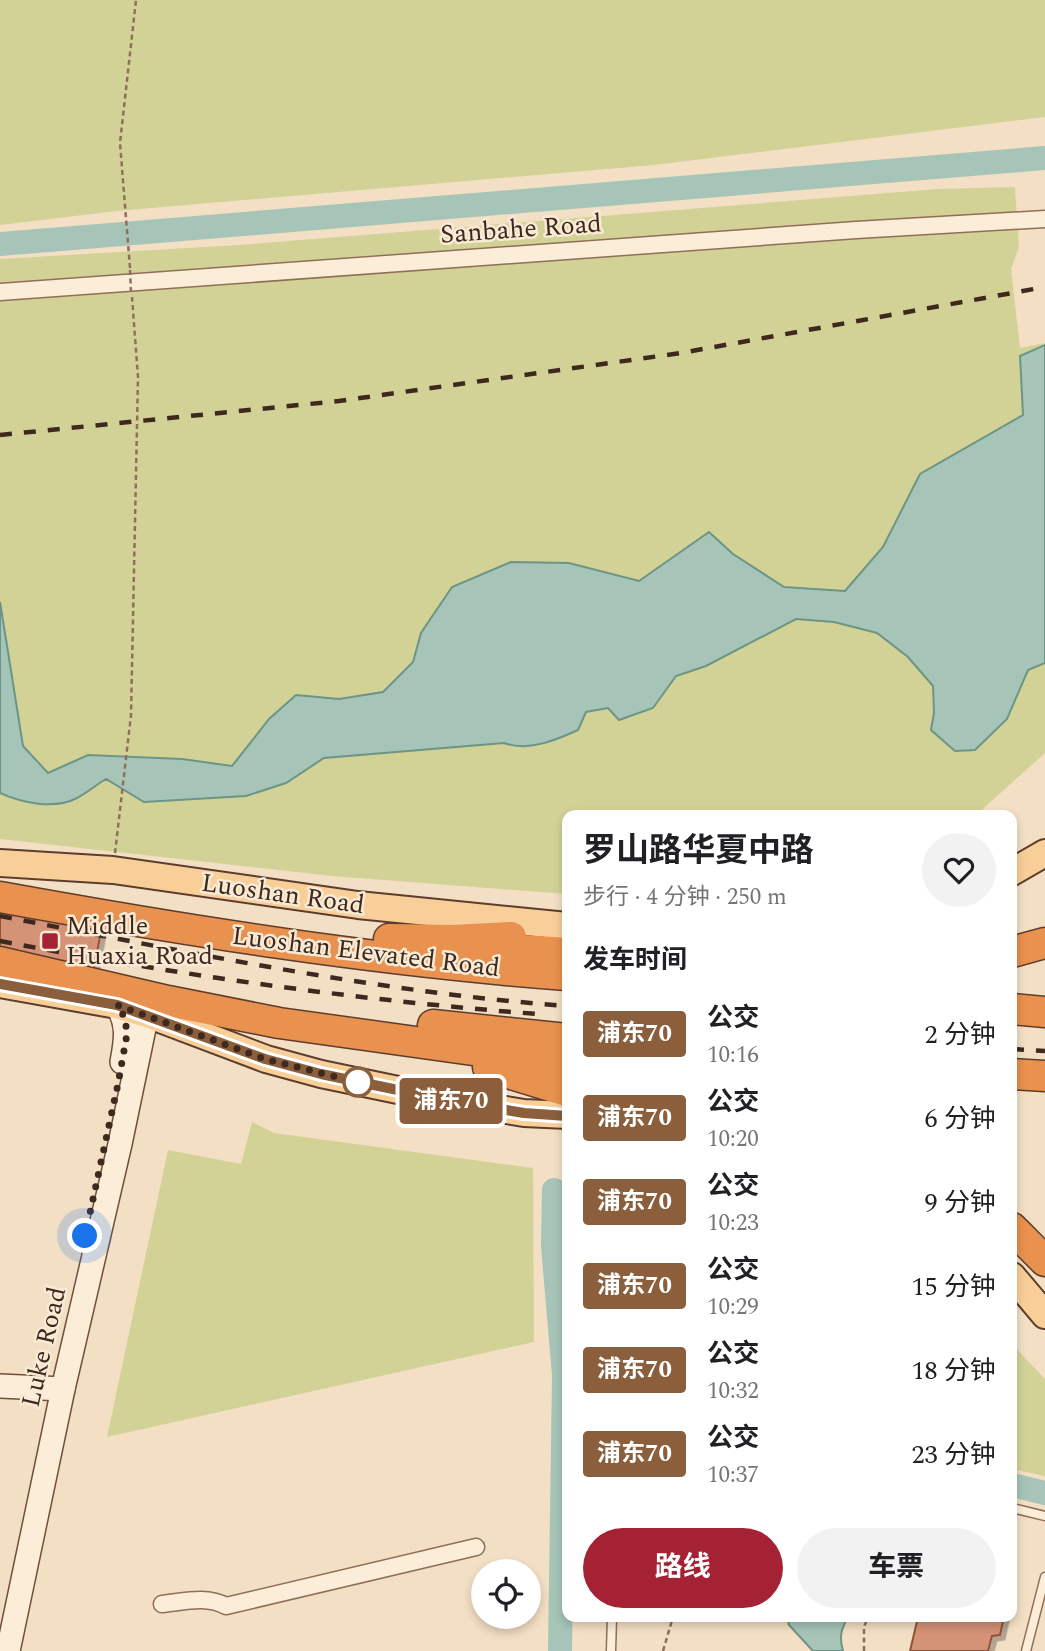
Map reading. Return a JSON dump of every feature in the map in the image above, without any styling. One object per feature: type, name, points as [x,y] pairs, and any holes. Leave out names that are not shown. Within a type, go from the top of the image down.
[{"type":"highway","points":[[1,898],[337,939],[562,953]]},
{"type":"highway","name":"Luoshan Elevated Road","points":[[1,898],[238,937],[562,974]]},
{"type":"highway","points":[[337,939],[452,940],[562,934]]},
{"type":"highway","points":[[1017,951],[1045,943]]},
{"type":"highway","points":[[1017,952],[1045,949]]},
{"type":"highway","points":[[0,962],[254,1018],[562,1061]]},
{"type":"highway","points":[[0,962],[240,1002],[562,1038]]},
{"type":"highway","points":[[1017,1009],[1045,1012]]},
{"type":"highway","points":[[359,1034],[426,1049],[562,1090]]},
{"type":"highway","points":[[1017,1073],[1045,1076]]},
{"type":"highway","points":[[1017,1209],[1045,1233]]},
{"type":"highway","points":[[1017,1233],[1045,1261]]},
{"type":"main road","points":[[1017,869],[1045,853]]},
{"type":"main road","name":"Luoshan Road","points":[[0,863],[113,870],[358,905],[562,925]]},
{"type":"main road","points":[[0,984],[117,1005],[265,1059],[321,1074],[446,1100],[524,1113],[562,1115]]},
{"type":"main road","points":[[1017,1282],[1045,1315]]},
{"type":"street","name":"Sanbahe Road","points":[[0,292],[842,231],[1045,219]]},
{"type":"street","name":"Luke Road","points":[[8,1651],[125,1046],[125,1018],[117,1005]]},
{"type":"street","name":"Luke Road","points":[[0,1614],[120,1144],[147,1014]]},
{"type":"street","points":[[0,1386],[57,1388]]},
{"type":"street","points":[[162,1604],[206,1599],[226,1606],[476,1546]]},
{"type":"lane","points":[[1017,1509],[1045,1516]]},
{"type":"lane","points":[[1027,1651],[1045,1577]]},
{"type":"lane","points":[[611,1651],[612,1622]]},
{"type":"path","points":[[113,870],[131,715],[138,377],[120,143],[136,0]]},
{"type":"path","points":[[663,1651],[672,1622]]},
{"type":"path","points":[[864,1651],[866,1622]]},
{"type":"green space","points":[[0,0],[1045,0],[1045,117],[654,165],[117,211],[0,225]]},
{"type":"green space","points":[[1015,187],[1019,247],[1011,269],[1020,348],[1045,343],[1045,753],[982,810],[562,810],[562,894],[332,876],[0,839],[0,259],[239,245],[938,189]]},
{"type":"green space","points":[[252,1122],[274,1133],[533,1168],[534,1342],[107,1437],[168,1150],[241,1164]]},
{"type":"green space","points":[[1017,1349],[1045,1379],[1045,1476],[1017,1470]]},
{"type":"shaded area","points":[[1045,345],[1045,663],[1028,670],[1007,719],[975,750],[955,751],[931,730],[934,713],[933,686],[908,657],[877,633],[834,622],[796,619],[706,666],[676,676],[653,708],[619,720],[608,708],[586,712],[578,730],[542,744],[523,746],[504,743],[324,758],[286,783],[246,796],[144,802],[106,779],[77,798],[58,804],[28,802],[0,793],[0,602],[23,746],[48,773],[88,755],[182,759],[232,766],[269,719],[296,695],[339,699],[383,692],[413,662],[421,633],[452,587],[511,562],[569,563],[639,581],[709,532],[733,554],[784,587],[845,591],[883,547],[920,474],[1023,415],[1020,356]]},
{"type":"shaded area","points":[[788,1622],[846,1622],[841,1633],[843,1651],[813,1651]]},
{"type":"building","name":"Middle Huaxia Road","points":[[0,908],[102,927],[93,972],[0,955]]},
{"type":"building","points":[[917,1622],[1003,1622],[1000,1635],[992,1636],[988,1651],[910,1651]]},
{"type":"waterway","points":[[0,244],[1045,158]]},
{"type":"waterway","points":[[554,1190],[553,1246],[562,1352]]},
{"type":"waterway","points":[[1017,1486],[1045,1493]]},
{"type":"waterway","points":[[560,1651],[562,1513]]},
{"type":"railway","points":[[0,435],[339,401],[681,353],[1045,287]]},
{"type":"railway","points":[[0,916],[353,981],[496,1000],[562,1006]]},
{"type":"railway","points":[[0,941],[267,985],[537,1014]]},
{"type":"railway","points":[[1017,1049],[1045,1051]]},
{"type":"bus line","name":"浦东70","points":[[0,984],[117,1005],[265,1059],[321,1074],[446,1100],[524,1113],[562,1116]]},
{"type":"place","name":"Middle Huaxia Road","points":[[50,941]]},
{"type":"route","points":[[85,1236],[127,1034],[125,1018],[117,1005],[265,1059],[361,1083],[358,1082]]}]
